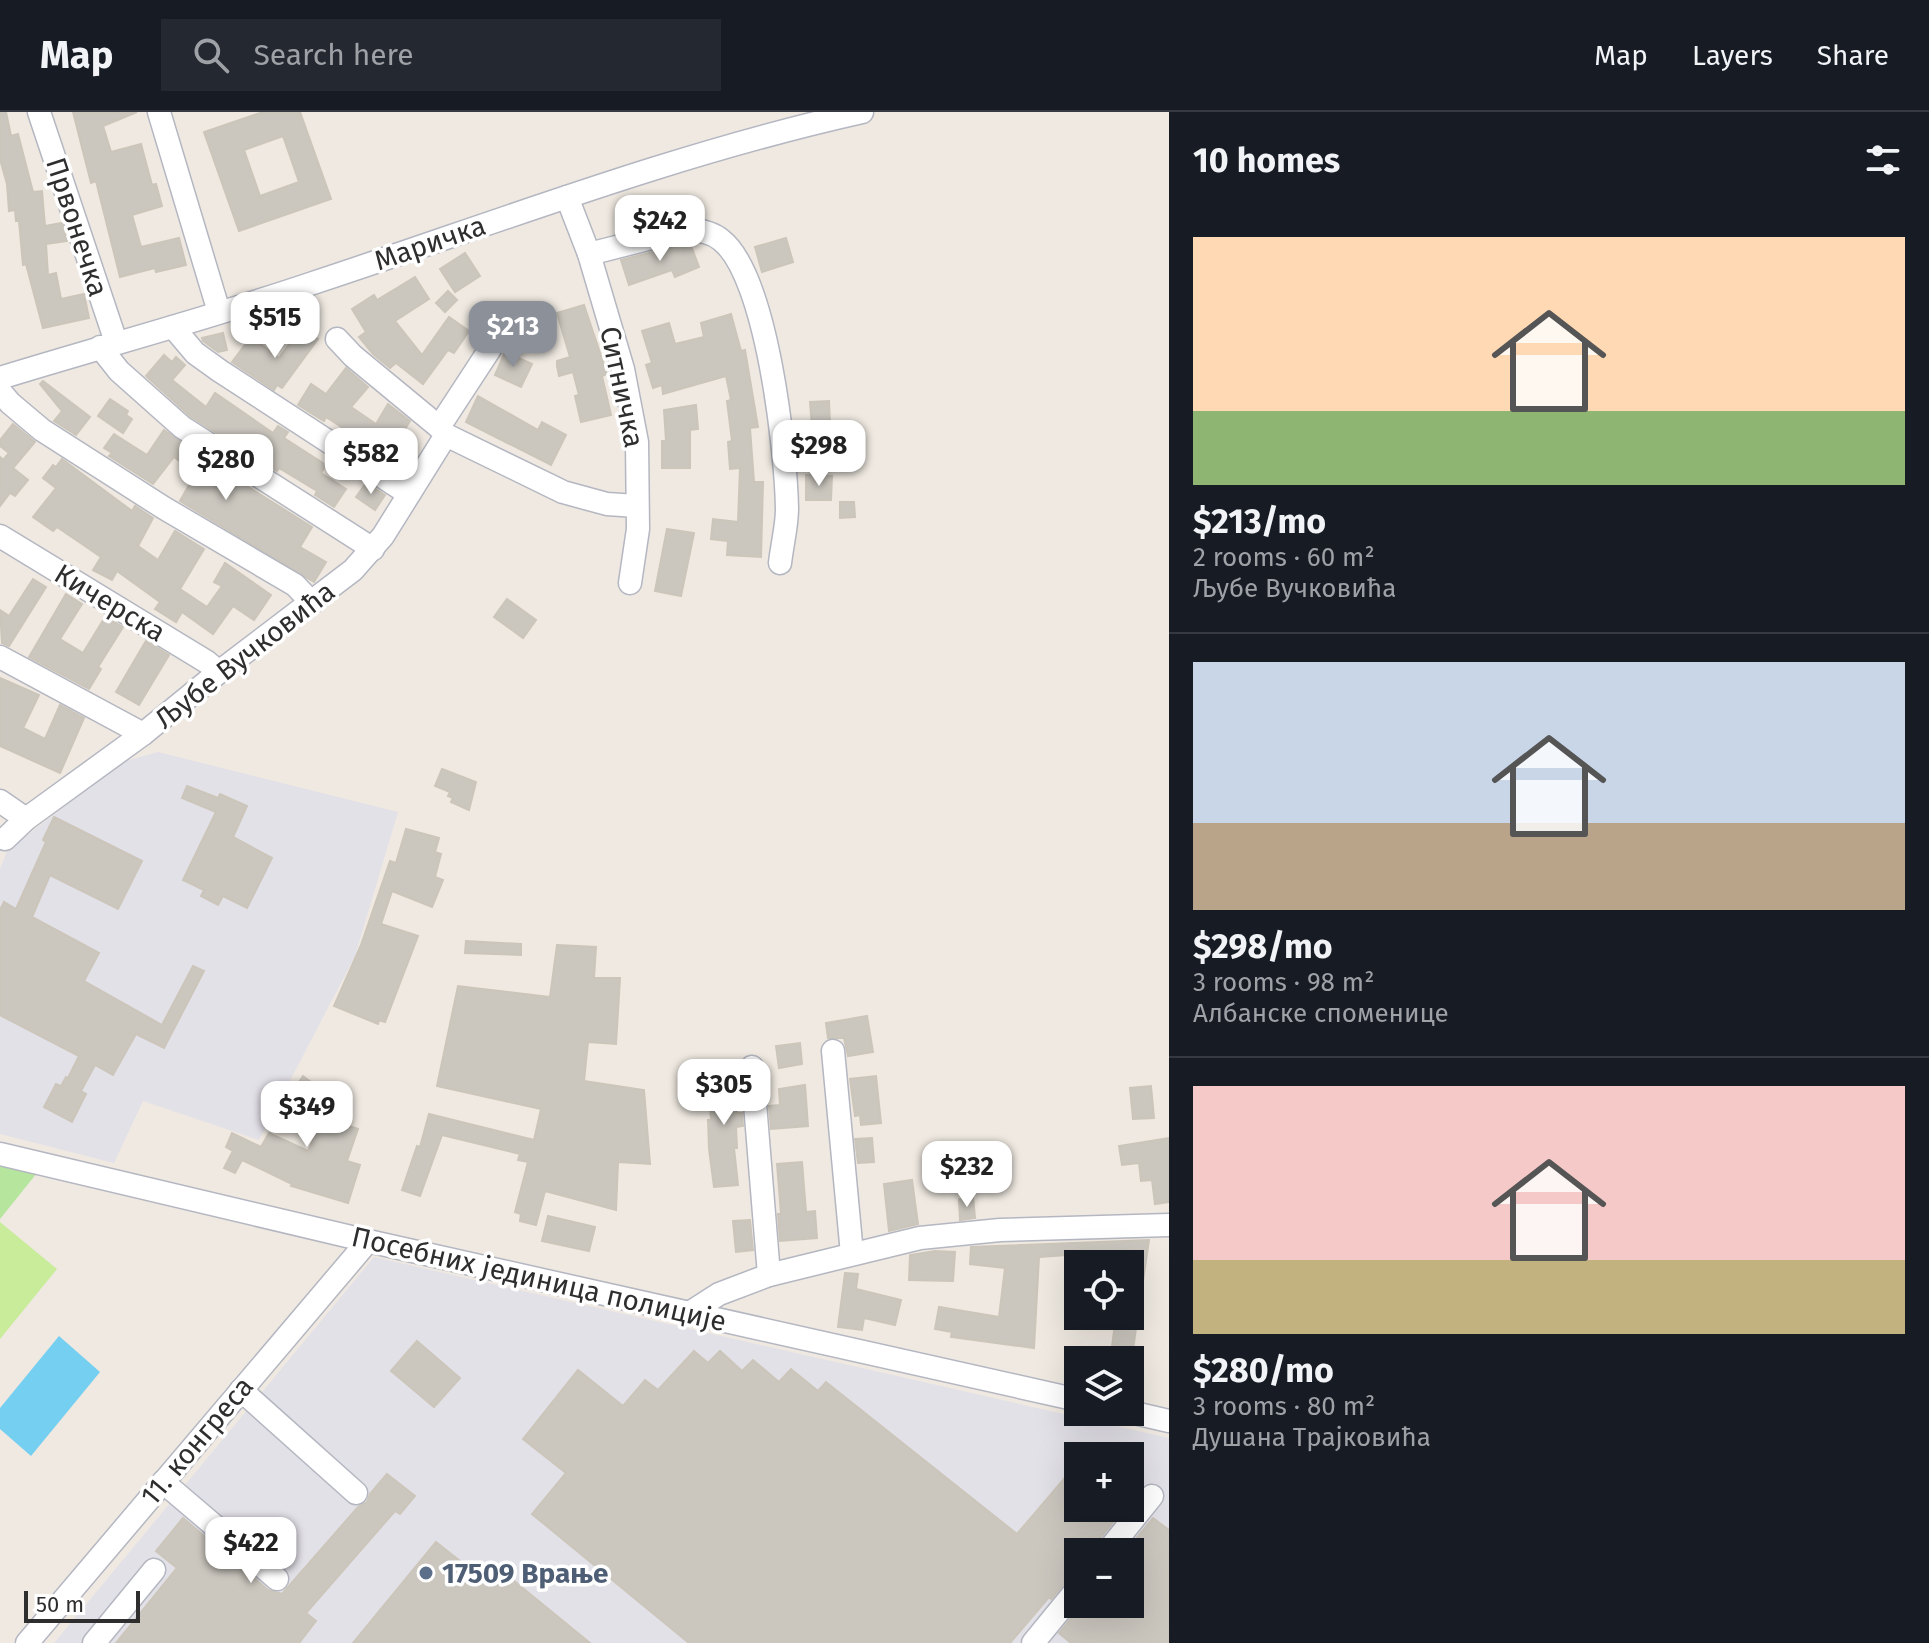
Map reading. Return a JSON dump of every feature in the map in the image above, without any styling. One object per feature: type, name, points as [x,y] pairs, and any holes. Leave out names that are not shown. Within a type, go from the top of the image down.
[{"type":"street","name":"Првонечка","points":[[39,112],[108,345]]},
{"type":"street","points":[[159,112],[219,312]]},
{"type":"street","name":"Маричка","points":[[0,378],[310,284],[718,149],[862,112]]},
{"type":"street","name":"Ситничка","points":[[567,197],[589,254],[623,369],[637,442],[638,529],[630,583]]},
{"type":"street","points":[[589,254],[687,229],[719,237],[733,251],[745,277],[768,348],[777,401],[787,512],[780,563]]},
{"type":"street","points":[[173,327],[195,353],[220,371],[409,494]]},
{"type":"street","points":[[337,339],[442,431],[563,492],[607,504],[637,506]]},
{"type":"street","points":[[108,345],[119,371],[182,427],[373,549]]},
{"type":"street","name":"Љубе Вучковића","points":[[5,839],[26,819],[143,734],[353,570],[373,549],[409,494],[490,349]]},
{"type":"street","points":[[0,391],[42,430],[164,508],[295,585],[312,603]]},
{"type":"street","name":"Кичерска","points":[[0,536],[219,672]]},
{"type":"street","points":[[0,657],[143,734]]},
{"type":"street","points":[[0,801],[26,819]]},
{"type":"street","points":[[833,1051],[852,1254]]},
{"type":"street","points":[[752,1067],[769,1275]]},
{"type":"street","name":"Посебних јединица полиције","points":[[0,1154],[368,1241],[1064,1397]]},
{"type":"street","points":[[691,1312],[719,1294],[769,1275],[920,1238],[970,1232],[1169,1225]]},
{"type":"street","name":"11. конгреса","points":[[27,1643],[368,1241]]},
{"type":"street","points":[[241,1390],[356,1493]]},
{"type":"street","points":[[1144,1415],[1169,1421]]},
{"type":"street","points":[[163,1482],[277,1579]]},
{"type":"street","points":[[1118,1538],[1152,1496]]},
{"type":"street","points":[[94,1643],[154,1570]]},
{"type":"street","points":[[1033,1643],[1064,1605]]},
{"type":"shaded area","points":[[158,752],[398,812],[355,956],[259,1140],[143,1101],[114,1163],[0,1134],[0,869],[7,851],[122,762]]},
{"type":"shaded area","points":[[374,1257],[1064,1414],[1064,1426],[1116,1426],[1169,1438],[1169,1643],[54,1643]]},
{"type":"green space","points":[[0,1165],[37,1173],[0,1219]]},
{"type":"green space","points":[[0,1222],[57,1269],[0,1339]]},
{"type":"water","points":[[59,1336],[100,1372],[31,1456],[0,1429],[0,1408]]},
{"type":"building","points":[[0,112],[6,112],[11,136],[18,134],[33,192],[42,191],[45,226],[62,223],[67,241],[46,244],[48,275],[56,273],[61,299],[84,294],[89,318],[43,328],[26,264],[23,265],[19,221],[16,221],[15,210],[9,211],[7,184],[0,159]]},
{"type":"building","points":[[73,112],[137,112],[103,126],[111,152],[141,144],[152,185],[156,184],[162,206],[132,215],[141,247],[179,238],[186,265],[156,272],[155,268],[120,277],[96,181],[91,183]]},
{"type":"building","points":[[263,112],[300,112],[331,199],[239,231],[204,132]],"holes":[[[283,136],[299,182],[260,196],[244,150]]]},
{"type":"building","points":[[786,238],[793,262],[762,272],[755,247]]},
{"type":"building","points":[[690,243],[699,267],[675,277],[672,270],[629,285],[621,260]]},
{"type":"building","points":[[465,253],[480,276],[455,292],[440,269]]},
{"type":"building","points":[[415,277],[429,299],[395,321],[422,355],[449,317],[469,331],[454,353],[448,350],[423,384],[396,363],[390,368],[373,354],[359,337],[366,332],[352,309],[374,295],[377,300]]},
{"type":"building","points":[[448,291],[457,300],[445,312],[436,303]]},
{"type":"building","points":[[584,305],[607,374],[602,376],[611,415],[581,422],[573,372],[559,376],[557,361],[570,357],[557,313]]},
{"type":"building","points":[[731,314],[741,351],[745,350],[758,427],[750,428],[754,482],[763,482],[761,557],[727,555],[728,541],[711,539],[713,519],[738,522],[740,468],[730,469],[728,442],[732,441],[727,401],[731,400],[726,376],[663,394],[662,385],[653,388],[646,365],[652,363],[642,331],[669,323],[675,344],[704,337],[701,323]]},
{"type":"building","points":[[302,327],[318,339],[282,388],[277,385],[274,390],[232,362],[251,337],[279,358]]},
{"type":"building","points":[[223,333],[227,350],[218,352],[202,338]]},
{"type":"building","points":[[505,352],[532,364],[521,387],[495,375]]},
{"type":"building","points":[[164,355],[172,362],[176,357],[185,365],[172,380],[206,407],[215,393],[273,433],[278,426],[288,432],[284,438],[326,465],[321,473],[346,489],[334,507],[315,495],[317,491],[279,468],[277,471],[190,416],[146,376]]},
{"type":"building","points":[[346,368],[368,387],[351,407],[376,424],[388,404],[410,421],[395,445],[406,452],[395,468],[372,453],[375,449],[326,417],[324,421],[298,405],[311,384],[326,394]]},
{"type":"building","points":[[43,381],[90,417],[76,435],[54,421],[62,411],[40,384]]},
{"type":"building","points":[[478,396],[538,430],[542,422],[566,435],[551,465],[466,422]]},
{"type":"building","points":[[110,399],[128,411],[126,415],[132,419],[123,433],[98,416]]},
{"type":"building","points":[[829,401],[830,426],[812,427],[810,402]]},
{"type":"building","points":[[696,405],[698,429],[690,430],[690,468],[662,468],[662,441],[666,441],[664,410]]},
{"type":"building","points":[[13,424],[35,442],[13,468],[28,480],[15,496],[10,493],[0,506],[0,457],[3,460],[9,453],[0,446],[0,440]]},
{"type":"building","points":[[164,430],[312,527],[300,547],[326,562],[314,582],[180,501],[196,473],[174,457],[153,484],[109,456],[112,453],[104,448],[114,434],[147,455]]},
{"type":"building","points":[[62,459],[132,511],[135,506],[153,518],[138,546],[158,560],[175,531],[204,549],[180,589],[207,607],[222,586],[214,582],[225,563],[271,595],[254,620],[233,606],[213,634],[182,612],[176,622],[155,609],[160,602],[117,571],[112,580],[93,570],[101,557],[57,527],[53,531],[33,517],[56,488],[43,478]]},
{"type":"building","points":[[806,475],[832,476],[831,500],[806,500]]},
{"type":"building","points":[[366,483],[385,495],[375,510],[356,497]]},
{"type":"building","points":[[840,502],[854,502],[855,517],[840,518]]},
{"type":"building","points":[[667,529],[694,533],[681,596],[655,591]]},
{"type":"building","points":[[33,579],[46,587],[9,646],[2,643],[0,610],[9,616]]},
{"type":"building","points":[[66,594],[82,604],[60,639],[83,653],[105,617],[123,627],[98,667],[101,669],[89,689],[29,657]]},
{"type":"building","points":[[507,599],[536,620],[523,638],[494,617]]},
{"type":"building","points":[[146,641],[169,655],[139,705],[116,692]]},
{"type":"building","points":[[0,678],[39,695],[23,728],[45,739],[60,705],[84,718],[60,773],[0,746]]},
{"type":"building","points":[[442,769],[476,782],[469,810],[451,802],[450,792],[435,786]]},
{"type":"building","points":[[187,786],[218,798],[220,794],[247,806],[233,837],[272,858],[247,908],[223,896],[218,905],[201,896],[204,890],[183,880],[216,812],[182,798]]},
{"type":"building","points":[[54,817],[142,861],[118,909],[50,875],[32,917],[99,953],[84,981],[162,1025],[193,966],[204,971],[164,1048],[136,1034],[113,1075],[95,1065],[81,1091],[86,1094],[72,1122],[44,1107],[56,1084],[61,1086],[68,1078],[79,1056],[0,1015],[0,910],[4,902],[16,909]]},
{"type":"building","points":[[406,829],[439,838],[435,852],[441,854],[435,877],[443,880],[432,907],[392,891],[381,924],[418,936],[385,1022],[379,1020],[378,1024],[334,1006],[361,945],[390,861],[396,863]]},
{"type":"building","points":[[466,941],[521,944],[521,955],[465,953]]},
{"type":"building","points":[[557,945],[596,947],[594,978],[620,978],[616,1044],[588,1042],[584,1081],[644,1090],[650,1164],[618,1162],[616,1210],[545,1191],[536,1225],[520,1221],[521,1214],[515,1212],[528,1162],[518,1160],[520,1154],[442,1135],[420,1196],[402,1190],[417,1146],[420,1147],[429,1114],[534,1140],[541,1109],[437,1086],[458,986],[550,997]]},
{"type":"building","points":[[867,1016],[873,1052],[848,1056],[844,1038],[828,1038],[826,1023]]},
{"type":"building","points":[[800,1043],[802,1064],[779,1068],[776,1046]]},
{"type":"building","points":[[732,1062],[737,1113],[742,1113],[743,1126],[736,1127],[737,1148],[734,1148],[738,1185],[714,1187],[709,1149],[708,1120],[711,1120],[708,1080],[720,1079],[717,1065]]},
{"type":"building","points":[[303,1076],[320,1089],[349,1102],[336,1122],[358,1129],[347,1161],[360,1165],[348,1203],[291,1186],[242,1160],[235,1173],[224,1168],[233,1151],[226,1147],[232,1133],[261,1147],[269,1133],[308,1151],[321,1122],[287,1101]]},
{"type":"building","points":[[876,1076],[881,1123],[861,1125],[860,1115],[855,1116],[850,1079]]},
{"type":"building","points":[[805,1085],[808,1126],[771,1129],[769,1106],[780,1105],[779,1089]]},
{"type":"building","points":[[1151,1086],[1154,1118],[1133,1119],[1130,1088]]},
{"type":"building","points":[[872,1138],[874,1162],[858,1163],[855,1139]]},
{"type":"building","points":[[1169,1138],[1169,1202],[1155,1204],[1152,1180],[1141,1181],[1139,1163],[1122,1165],[1119,1146]]},
{"type":"building","points":[[802,1162],[806,1212],[815,1211],[817,1238],[780,1241],[777,1164]]},
{"type":"building","points":[[912,1180],[918,1224],[889,1231],[884,1184]]},
{"type":"building","points":[[973,1197],[975,1218],[960,1220],[959,1199]]},
{"type":"building","points":[[548,1216],[595,1227],[589,1251],[542,1241]]},
{"type":"building","points":[[750,1220],[753,1250],[736,1252],[733,1221]]},
{"type":"building","points":[[1149,1240],[1144,1274],[1144,1250],[1064,1250],[1064,1255],[1039,1257],[1034,1348],[951,1337],[952,1332],[935,1329],[939,1307],[999,1317],[1005,1268],[970,1264],[971,1247]]},
{"type":"building","points":[[955,1252],[953,1281],[909,1280],[910,1255]]},
{"type":"building","points":[[845,1273],[858,1274],[856,1289],[901,1300],[895,1325],[864,1318],[862,1330],[838,1327]]},
{"type":"building","points":[[1114,1330],[1136,1330],[1133,1346],[1112,1346]]},
{"type":"building","points":[[417,1341],[460,1378],[434,1407],[391,1371]]},
{"type":"building","points":[[694,1351],[708,1363],[720,1351],[742,1371],[753,1360],[779,1382],[791,1369],[818,1391],[826,1382],[1017,1534],[1064,1479],[1064,1522],[1113,1522],[1100,1538],[1064,1538],[1064,1584],[1010,1643],[689,1643],[532,1514],[566,1473],[523,1439],[578,1370],[623,1406],[645,1380],[658,1390]]},
{"type":"building","points":[[387,1474],[415,1496],[400,1514],[395,1511],[306,1613],[316,1621],[299,1643],[116,1643],[177,1568],[156,1551],[183,1518],[268,1590],[282,1594],[358,1507],[367,1502]]},
{"type":"building","points":[[1153,1518],[1169,1530],[1169,1643],[1071,1643],[1059,1633],[1071,1618],[1144,1618],[1144,1538],[1137,1538]]},
{"type":"building","points":[[436,1542],[479,1576],[492,1563],[590,1643],[353,1643]]},
{"type":"place","name":"17509 Врање","points":[[426,1573]]}]
